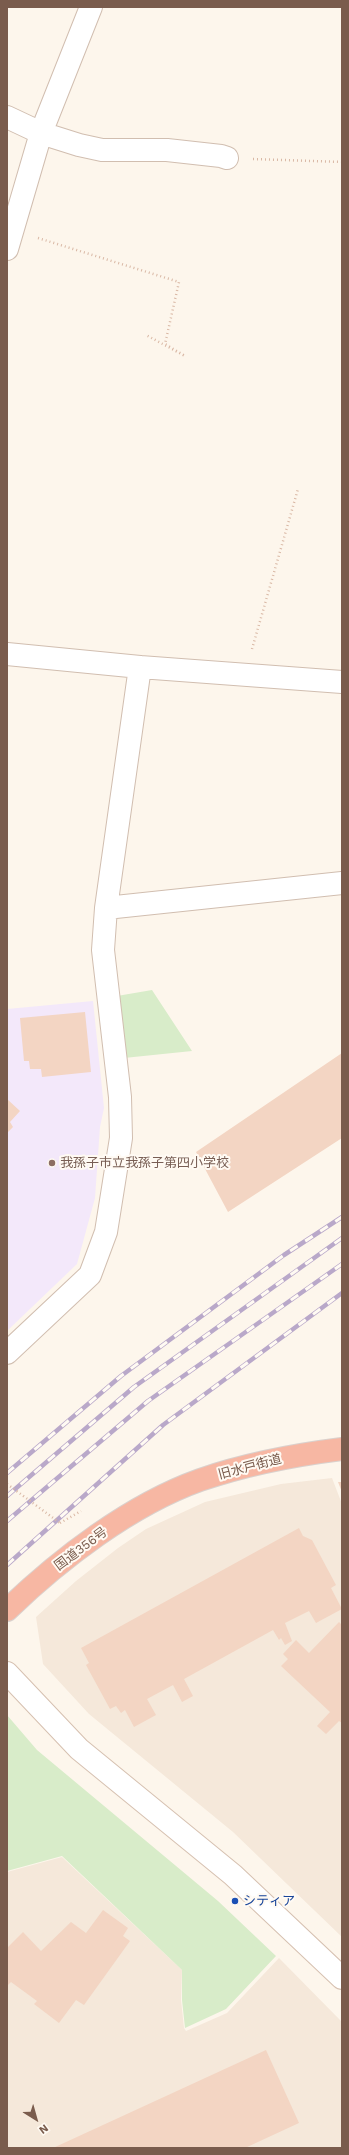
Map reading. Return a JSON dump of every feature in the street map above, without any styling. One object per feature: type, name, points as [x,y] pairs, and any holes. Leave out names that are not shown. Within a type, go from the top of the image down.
[{"type":"highway","name":"旧水戸街道","points":[[161,1497],[199,1480],[248,1466],[295,1455],[342,1448]]},
{"type":"highway","name":"国道356号","points":[[7,1610],[25,1593],[117,1522],[161,1497]]},
{"type":"street","points":[[10,240],[41,133],[91,7]]},
{"type":"street","points":[[7,117],[41,133],[79,145],[102,150],[167,150],[221,156],[226,158]]},
{"type":"street","points":[[7,654],[140,667],[342,682]]},
{"type":"street","points":[[7,1352],[90,1275],[106,1232],[121,1138],[120,1097],[103,950],[106,908],[140,667]]},
{"type":"street","points":[[106,908],[342,883]]},
{"type":"street","points":[[7,1673],[79,1749],[233,1875],[342,1978]]},
{"type":"path","points":[[226,158],[342,162]]},
{"type":"path","points":[[10,240],[178,282],[165,344],[185,356],[146,335]]},
{"type":"path","points":[[245,675],[298,489]]},
{"type":"path","points":[[7,1484],[60,1523]]},
{"type":"shaded area","name":"我孫子市立我孫子第四小学校","points":[[93,1001],[104,1108],[100,1127],[95,1198],[77,1264],[7,1331],[7,1009]]},
{"type":"shaded area","name":"シティア","points":[[332,1478],[342,1504],[342,1937],[233,1832],[89,1714],[43,1664],[36,1617],[76,1581],[118,1548],[146,1529],[205,1502],[281,1484]]},
{"type":"shaded area","points":[[62,1857],[182,1970],[181,2000],[184,2028],[186,2031],[227,2013],[279,1958],[342,2022],[342,2148],[7,2148],[7,1872]]},
{"type":"green space","points":[[152,990],[192,1051],[124,1058],[117,996]]},
{"type":"green space","points":[[7,1715],[37,1750],[218,1901],[276,1956],[226,2009],[185,2028],[182,2000],[182,1970],[62,1856],[7,1871]]},
{"type":"building","points":[[85,1012],[91,1072],[42,1077],[41,1069],[30,1069],[29,1061],[24,1061],[20,1018]]},
{"type":"building","points":[[342,1053],[342,1138],[228,1212],[196,1152]]},
{"type":"building","points":[[7,1099],[20,1111],[10,1122],[13,1127],[7,1133]]},
{"type":"building","points":[[338,1482],[342,1482],[342,1492]]},
{"type":"building","points":[[299,1528],[303,1536],[312,1540],[336,1585],[331,1588],[342,1609],[316,1623],[309,1611],[285,1623],[292,1641],[285,1645],[281,1638],[279,1640],[273,1630],[184,1679],[193,1696],[182,1702],[173,1685],[147,1699],[156,1715],[134,1727],[125,1710],[121,1713],[116,1706],[110,1709],[86,1665],[89,1663],[81,1648]]},
{"type":"building","points":[[339,1622],[342,1625],[342,1723],[339,1721],[326,1734],[317,1726],[330,1712],[281,1666],[288,1659],[283,1654],[296,1640],[309,1653]]},
{"type":"building","points":[[103,1910],[128,1928],[123,1936],[130,1941],[84,2005],[76,2000],[59,2023],[34,2004],[37,2001],[11,1982],[7,1986],[7,1948],[23,1932],[41,1951],[71,1922],[86,1933]]},
{"type":"building","points":[[266,2050],[299,2123],[245,2148],[53,2148]]},
{"type":"railway","points":[[7,1473],[121,1376],[284,1255],[342,1217]]},
{"type":"railway","points":[[7,1496],[134,1387],[342,1238]]},
{"type":"railway","points":[[7,1521],[148,1401],[342,1264]]},
{"type":"railway","points":[[7,1565],[163,1425],[342,1293]]},
{"type":"place","name":"我孫子市立我孫子第四小学校","points":[[52,1163]]},
{"type":"place","name":"シティア","points":[[235,1901]]}]
